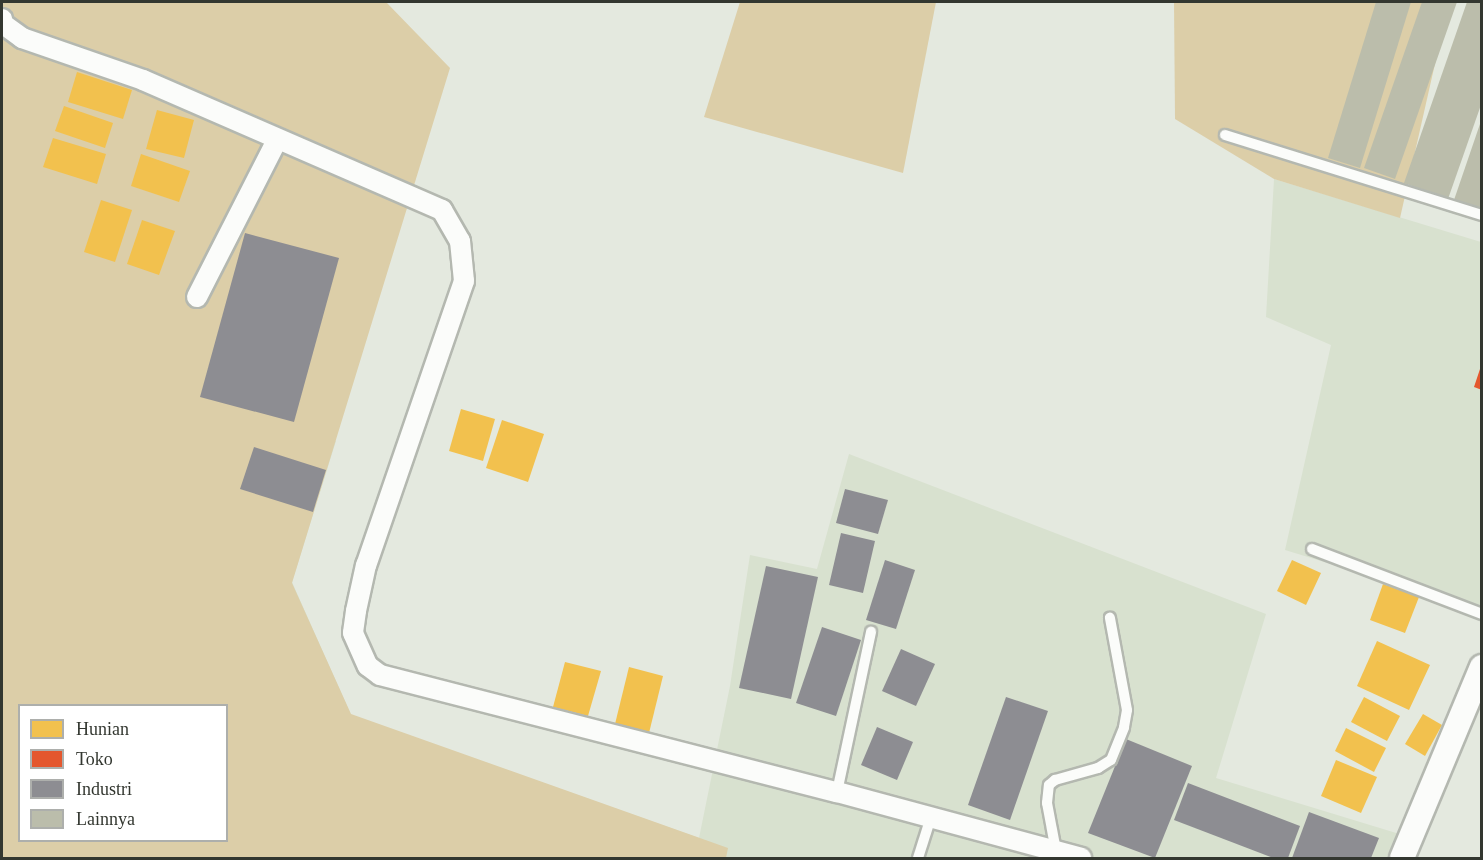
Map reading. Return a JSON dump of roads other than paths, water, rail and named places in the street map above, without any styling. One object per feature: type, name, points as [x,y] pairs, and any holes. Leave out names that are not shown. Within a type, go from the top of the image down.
[{"type":"street","points":[[2,19],[3,24],[22,38],[143,80],[442,210],[460,241],[464,281],[366,565],[356,611],[352,633],[368,666],[380,675],[837,792],[1081,858]]},
{"type":"street","points":[[197,297],[277,140]]},
{"type":"street","points":[[1402,858],[1482,667]]},
{"type":"lane","points":[[1225,135],[1482,215]]},
{"type":"lane","points":[[1312,549],[1482,614]]},
{"type":"lane","points":[[1056,851],[1047,803],[1049,785],[1055,780],[1098,768],[1111,760],[1124,727],[1127,710],[1110,618]]},
{"type":"lane","points":[[837,792],[871,632]]},
{"type":"lane","points":[[918,858],[931,817]]}]
